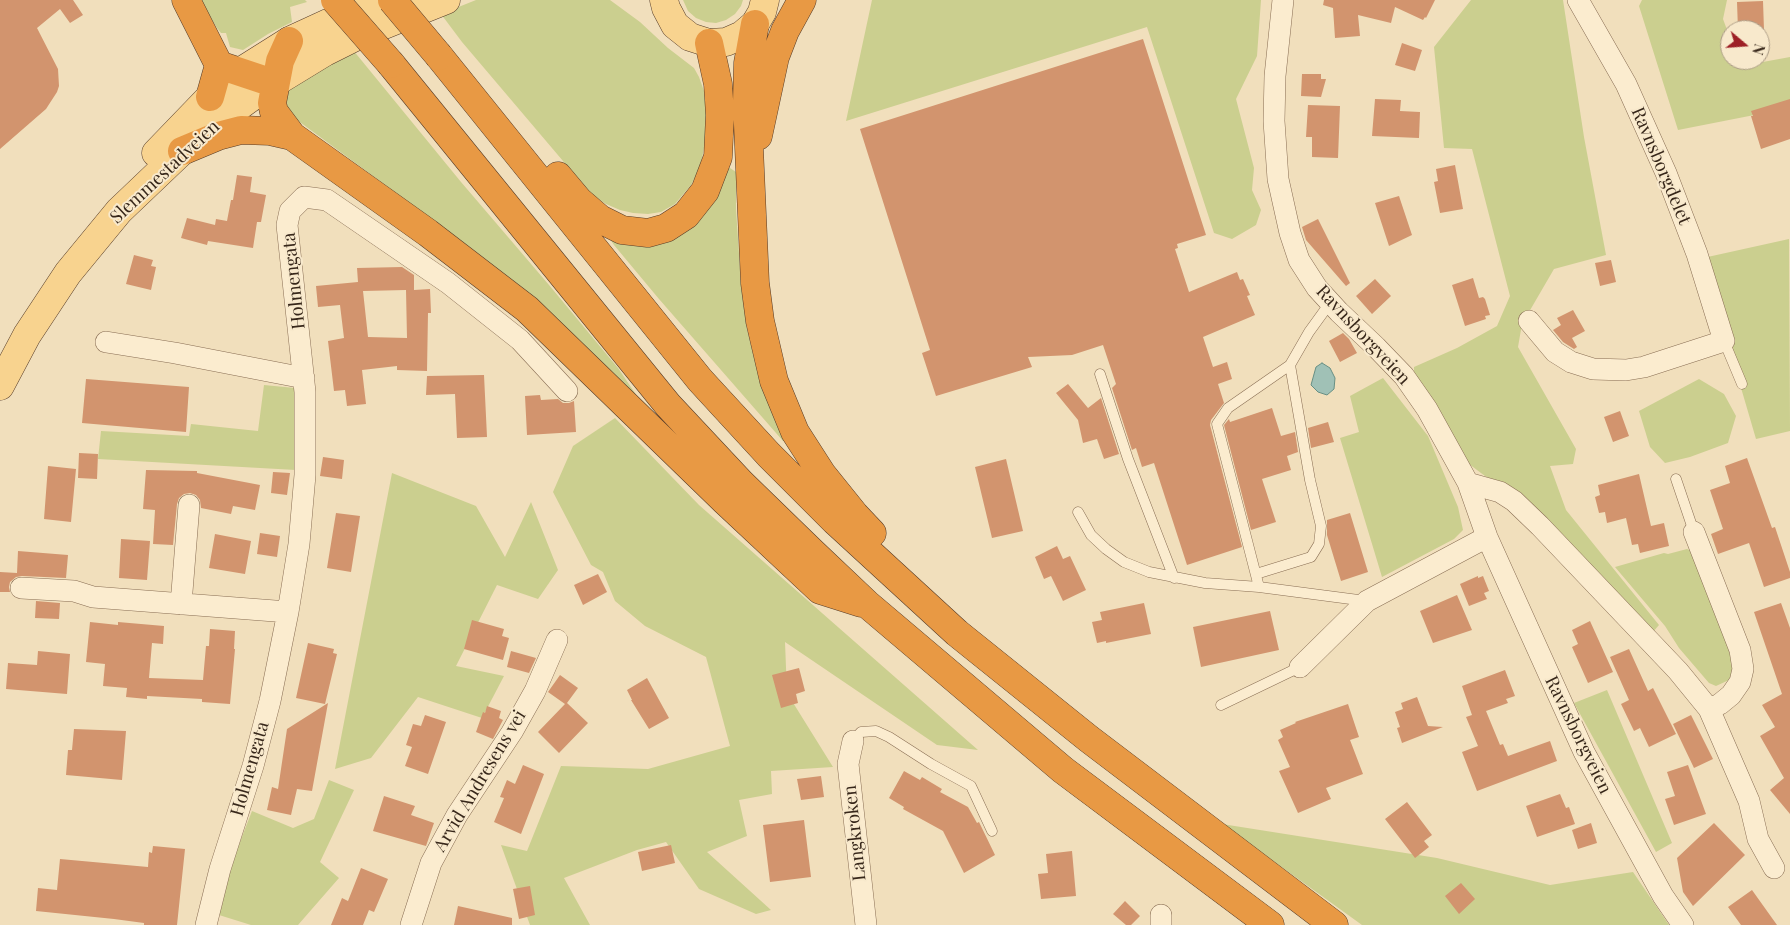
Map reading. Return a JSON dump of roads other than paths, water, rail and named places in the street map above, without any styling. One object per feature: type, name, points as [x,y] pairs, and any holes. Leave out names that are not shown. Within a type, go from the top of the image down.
[{"type":"highway","points":[[186,0],[230,69],[274,82]]},
{"type":"highway","points":[[335,0],[390,64],[668,405],[741,483],[867,604],[1063,770],[1270,925]]},
{"type":"highway","points":[[392,0],[700,380],[769,455],[828,514],[957,633],[1089,739],[1334,925]]},
{"type":"highway","points":[[750,169],[775,57],[785,31],[802,0]]},
{"type":"highway","points":[[760,12],[750,50],[747,82],[750,169],[755,283],[760,320],[774,382],[795,432],[822,474],[957,633]]},
{"type":"highway","points":[[289,41],[280,61],[274,82],[272,103],[274,112],[292,136],[428,233],[527,309],[725,501],[820,590],[867,604]]},
{"type":"highway","points":[[439,56],[495,100],[579,201],[600,219],[622,230],[648,233],[666,228],[686,214],[705,191],[718,157],[720,115],[718,84],[709,43]]},
{"type":"highway","points":[[210,97],[230,69]]},
{"type":"highway","points":[[182,151],[218,136],[241,130],[270,131],[292,136]]},
{"type":"main road","points":[[230,69],[378,0]]},
{"type":"main road","name":"Slemmestadveien","points":[[0,386],[27,336],[68,273],[119,211],[182,151],[218,121],[274,82],[346,41],[446,0]]},
{"type":"main road","points":[[661,3],[675,25],[690,37],[709,43],[726,42],[742,35],[760,12]]},
{"type":"main road","name":"Slemmestadveien","points":[[0,359],[16,329],[46,283],[84,233],[210,97]]},
{"type":"street","name":"Ravnsborgveien","points":[[1283,0],[1275,76],[1274,121],[1278,179],[1290,233],[1299,260],[1317,288],[1404,376],[1427,409],[1468,483],[1487,537],[1584,752],[1663,896],[1683,925]]},
{"type":"street","name":"Ravnsborgdelet","points":[[1578,0],[1626,84],[1666,173],[1697,254],[1724,341]]},
{"type":"street","name":"Holmengata","points":[[206,925],[220,869],[253,766],[268,711],[288,612],[299,544],[305,475],[306,392],[287,225],[290,211],[304,197],[327,200],[448,283],[520,340],[567,391]]},
{"type":"street","points":[[1529,320],[1555,352],[1571,362],[1593,370],[1626,370],[1644,367],[1724,341]]},
{"type":"street","points":[[106,342],[304,378]]},
{"type":"street","points":[[1468,483],[1500,492],[1514,501],[1678,671],[1710,709],[1749,801],[1758,839],[1774,868]]},
{"type":"street","points":[[181,604],[188,505]]},
{"type":"street","points":[[1694,532],[1740,650],[1743,669],[1740,682],[1731,695],[1710,709]]},
{"type":"street","points":[[1300,667],[1367,601],[1487,537]]},
{"type":"street","points":[[21,588],[74,591],[93,597],[288,612]]},
{"type":"street","name":"Arvid Andresens vei","points":[[411,925],[431,863],[457,815],[512,732],[535,691],[557,640]]},
{"type":"street","name":"Langkroken","points":[[852,741],[848,764],[866,925]]},
{"type":"lane","points":[[1259,587],[1217,424],[1228,408],[1290,365],[1309,332],[1330,302]]},
{"type":"lane","name":"Ravnsborgdelet","points":[[1724,341],[1742,384]]},
{"type":"lane","points":[[1256,574],[1311,557],[1319,544],[1321,526],[1310,480],[1290,365]]},
{"type":"lane","points":[[1100,374],[1128,459],[1174,578]]},
{"type":"lane","points":[[1676,479],[1694,532]]},
{"type":"lane","points":[[1078,512],[1091,535],[1106,549],[1124,562],[1141,569],[1174,578],[1205,583],[1259,587],[1367,601]]},
{"type":"lane","points":[[1221,705],[1300,667]]},
{"type":"lane","points":[[852,741],[861,732],[876,731],[889,736],[931,764],[971,786],[992,830]]},
{"type":"water","points":[[1322,363],[1330,368],[1335,378],[1334,389],[1327,395],[1318,392],[1311,385],[1316,367]]}]
